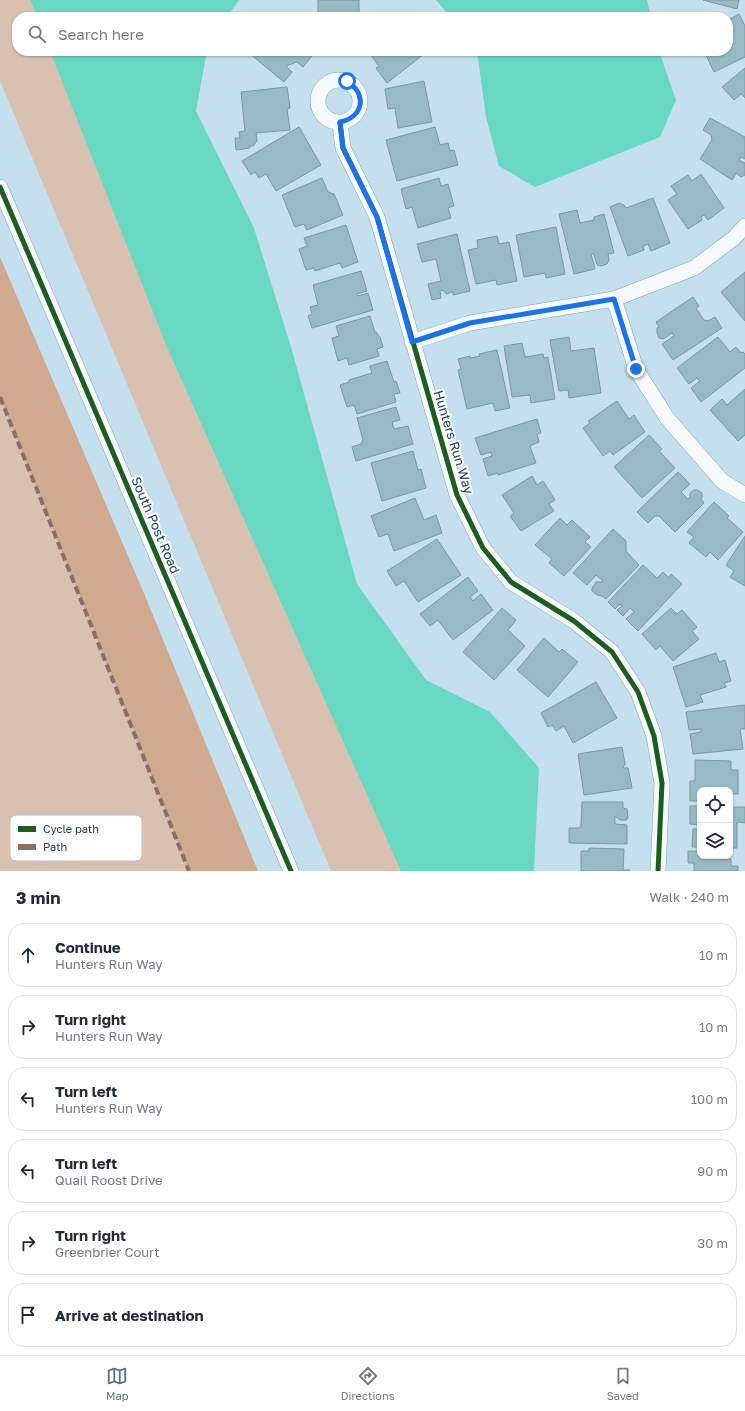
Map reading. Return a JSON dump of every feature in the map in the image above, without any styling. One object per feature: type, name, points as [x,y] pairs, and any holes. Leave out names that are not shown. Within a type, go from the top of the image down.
[{"type":"street","name":"Hunters Run Way","points":[[340,122],[343,148],[377,217],[457,495],[483,548],[511,582],[574,621],[612,652],[638,692],[654,736],[662,783],[658,871]]},
{"type":"street","name":"South Post Road","points":[[0,187],[291,871]]},
{"type":"street","points":[[412,342],[470,323],[614,299],[694,268],[734,238],[745,226]]},
{"type":"street","points":[[614,299],[636,369],[667,418],[722,481],[745,496]]},
{"type":"shaded area","points":[[0,0],[30,0],[35,12],[12,12],[12,56],[52,56],[402,871],[331,871],[0,81]]},
{"type":"shaded area","points":[[30,0],[239,0],[231,12],[35,12]]},
{"type":"shaded area","points":[[436,0],[647,0],[650,12],[446,12]]},
{"type":"shaded area","points":[[52,56],[206,56],[196,111],[254,228],[291,347],[357,584],[426,680],[490,712],[539,768],[534,871],[401,871],[166,345]]},
{"type":"shaded area","points":[[478,56],[661,56],[676,100],[660,137],[535,187],[499,166],[486,117]]},
{"type":"shaded area","points":[[0,257],[143,591],[258,871],[189,871],[0,397]]},
{"type":"shaded area","points":[[0,397],[189,871],[0,871]]},
{"type":"building","points":[[318,0],[359,0],[359,12],[318,12]]},
{"type":"building","points":[[703,0],[739,0],[737,9]]},
{"type":"building","points":[[739,14],[745,26],[745,57],[714,72],[706,56],[733,56],[733,17]]},
{"type":"building","points":[[253,56],[312,56],[303,67],[297,62],[286,66],[292,72],[284,82]]},
{"type":"building","points":[[372,56],[421,56],[387,83],[376,68],[379,66]]},
{"type":"building","points":[[745,68],[745,98],[741,94],[734,100],[722,87]]},
{"type":"building","points":[[424,81],[432,122],[398,128],[395,108],[388,109],[385,89]]},
{"type":"building","points":[[287,87],[290,108],[287,109],[290,130],[256,133],[257,141],[253,146],[249,146],[250,148],[236,150],[235,138],[240,138],[239,132],[245,131],[241,92]]},
{"type":"building","points":[[710,118],[745,137],[745,159],[741,157],[739,160],[745,163],[745,175],[741,177],[736,173],[732,180],[700,159],[712,140],[711,135],[703,130]]},
{"type":"building","points":[[299,127],[321,165],[276,191],[266,174],[259,178],[255,172],[251,175],[242,161]]},
{"type":"building","points":[[435,127],[440,145],[448,143],[450,151],[454,150],[458,165],[397,181],[386,140]]},
{"type":"building","points":[[701,174],[724,208],[708,220],[704,215],[701,217],[702,220],[688,229],[668,200],[677,194],[671,186],[688,175],[692,181]]},
{"type":"building","points":[[322,178],[328,192],[334,194],[343,215],[307,230],[304,224],[295,227],[282,195]]},
{"type":"building","points":[[439,178],[441,186],[448,184],[454,206],[448,208],[451,218],[418,228],[412,207],[406,209],[401,189]]},
{"type":"building","points":[[653,198],[670,243],[651,251],[648,244],[643,246],[644,250],[628,256],[610,207],[619,203],[624,205],[626,208]]},
{"type":"building","points":[[577,210],[580,223],[594,220],[594,217],[604,214],[614,253],[608,254],[609,260],[607,264],[601,266],[597,265],[594,254],[591,254],[595,269],[574,274],[559,214]]},
{"type":"building","points":[[346,225],[358,262],[342,268],[340,263],[315,271],[314,268],[306,270],[299,249],[307,246],[304,238]]},
{"type":"building","points":[[556,227],[565,274],[546,278],[545,273],[524,277],[516,235]]},
{"type":"building","points":[[457,234],[470,291],[453,295],[453,292],[446,294],[443,290],[440,291],[441,298],[432,300],[428,284],[441,281],[436,259],[422,262],[417,244]]},
{"type":"building","points":[[497,236],[499,244],[509,242],[517,281],[497,285],[496,280],[476,284],[468,250],[478,248],[477,240]]},
{"type":"building","points":[[361,271],[367,291],[357,294],[358,296],[368,293],[373,310],[312,328],[308,316],[312,314],[310,307],[318,305],[313,285]]},
{"type":"building","points":[[745,272],[745,321],[721,292]]},
{"type":"building","points":[[693,297],[699,306],[696,308],[704,320],[708,321],[715,317],[722,328],[673,360],[662,344],[674,336],[672,333],[663,339],[659,338],[657,328],[659,327],[656,322]]},
{"type":"building","points":[[370,316],[375,332],[380,337],[383,347],[377,349],[379,356],[349,365],[347,358],[338,361],[332,338],[339,336],[336,326]]},
{"type":"building","points":[[569,337],[571,351],[594,348],[601,393],[569,398],[568,390],[559,391],[550,340]]},
{"type":"building","points":[[718,337],[730,352],[736,347],[741,353],[743,352],[745,354],[745,368],[701,402],[691,388],[700,381],[697,378],[689,384],[677,368]]},
{"type":"building","points":[[522,343],[525,357],[543,354],[544,358],[548,357],[555,399],[531,403],[530,395],[512,397],[504,346]]},
{"type":"building","points":[[497,350],[510,408],[495,411],[493,403],[467,409],[458,370],[461,369],[458,359],[470,356],[470,358],[480,356],[479,354]]},
{"type":"building","points":[[387,361],[394,382],[396,381],[400,393],[394,394],[396,402],[357,414],[354,405],[347,407],[340,385],[349,382],[349,380],[372,373],[370,366]]},
{"type":"building","points":[[745,389],[745,435],[738,441],[710,410],[722,399],[727,405]]},
{"type":"building","points":[[617,401],[629,419],[634,415],[645,432],[613,455],[610,451],[603,456],[583,428],[590,423],[588,421]]},
{"type":"building","points":[[396,407],[400,420],[392,422],[394,429],[408,426],[413,444],[356,461],[352,447],[361,444],[363,440],[357,418]]},
{"type":"building","points":[[537,419],[541,433],[537,434],[539,442],[530,446],[536,463],[498,475],[498,473],[488,476],[483,459],[492,456],[491,452],[481,455],[475,438]]},
{"type":"building","points":[[649,435],[662,449],[659,451],[675,468],[642,498],[614,467]]},
{"type":"building","points":[[413,451],[418,470],[421,469],[426,488],[382,501],[371,463]]},
{"type":"building","points":[[678,472],[690,484],[681,492],[688,499],[690,497],[690,493],[697,490],[702,493],[701,499],[704,503],[675,532],[659,516],[655,516],[648,523],[637,512]]},
{"type":"building","points":[[532,476],[537,485],[543,481],[555,500],[549,504],[554,511],[521,531],[510,516],[514,513],[502,495]]},
{"type":"building","points":[[415,498],[424,520],[436,515],[442,533],[394,551],[388,534],[379,537],[371,516]]},
{"type":"building","points":[[714,502],[729,516],[727,518],[743,532],[718,560],[710,552],[706,557],[689,543],[694,537],[687,532]]},
{"type":"building","points":[[560,518],[567,525],[572,520],[590,537],[585,542],[591,547],[564,576],[549,563],[552,559],[535,545]]},
{"type":"building","points":[[613,529],[626,541],[626,551],[639,565],[606,599],[592,591],[592,588],[596,582],[603,581],[596,575],[587,585],[573,573]]},
{"type":"building","points":[[745,536],[745,586],[730,577],[734,571],[726,565]]},
{"type":"building","points":[[437,539],[461,575],[418,602],[404,581],[396,586],[387,571]]},
{"type":"building","points":[[643,565],[657,578],[663,572],[669,578],[671,574],[682,584],[638,631],[626,619],[634,612],[630,608],[623,616],[617,610],[622,606],[620,604],[615,609],[608,602]]},
{"type":"building","points":[[468,577],[478,591],[470,597],[473,601],[481,594],[493,610],[453,640],[438,620],[430,626],[420,614]]},
{"type":"building","points":[[502,608],[516,620],[508,630],[525,646],[494,680],[463,652]]},
{"type":"building","points":[[671,608],[677,614],[682,610],[697,627],[692,631],[699,639],[673,661],[660,646],[656,650],[642,634]]},
{"type":"building","points":[[544,638],[559,652],[562,649],[578,662],[548,697],[517,670]]},
{"type":"building","points":[[716,653],[719,662],[725,660],[731,681],[724,683],[726,687],[700,695],[703,702],[686,707],[673,667]]},
{"type":"building","points":[[596,682],[617,718],[573,743],[564,726],[556,731],[552,725],[548,727],[541,713]]},
{"type":"building","points":[[745,705],[745,729],[740,729],[743,749],[693,754],[690,734],[701,732],[701,729],[689,730],[686,712]]},
{"type":"building","points":[[622,747],[625,764],[623,768],[628,768],[632,788],[584,795],[578,754]]},
{"type":"building","points":[[695,760],[731,761],[731,770],[738,770],[738,794],[733,794],[733,787],[697,787],[697,801],[690,801],[690,781],[695,781]]},
{"type":"building","points":[[582,802],[623,802],[623,808],[627,809],[628,818],[626,820],[620,820],[615,816],[615,824],[627,825],[627,844],[569,843],[569,828],[579,828],[581,825]]},
{"type":"building","points":[[690,806],[697,806],[697,825],[690,824]]},
{"type":"building","points":[[733,807],[745,807],[745,823],[737,822],[737,848],[733,848]]},
{"type":"building","points":[[693,829],[697,829],[697,847],[692,847]]},
{"type":"building","points":[[589,848],[624,849],[623,870],[630,871],[581,871],[581,851],[589,851]]},
{"type":"building","points":[[688,851],[697,851],[697,859],[731,859],[731,866],[738,866],[738,871],[694,871],[694,863],[688,863]]},
{"type":"marked path","points":[[0,397],[189,871]]},
{"type":"cycle path","points":[[340,123],[343,148],[377,217],[457,495],[483,548],[511,582],[574,621],[612,652],[638,692],[654,736],[662,783],[658,871]]},
{"type":"cycle path","points":[[0,187],[291,871]]},
{"type":"route","points":[[347,81],[354,86],[359,93],[360,101],[359,109],[355,116],[348,121],[340,122],[343,148],[377,217],[412,342],[470,323],[614,299],[636,369]]}]
